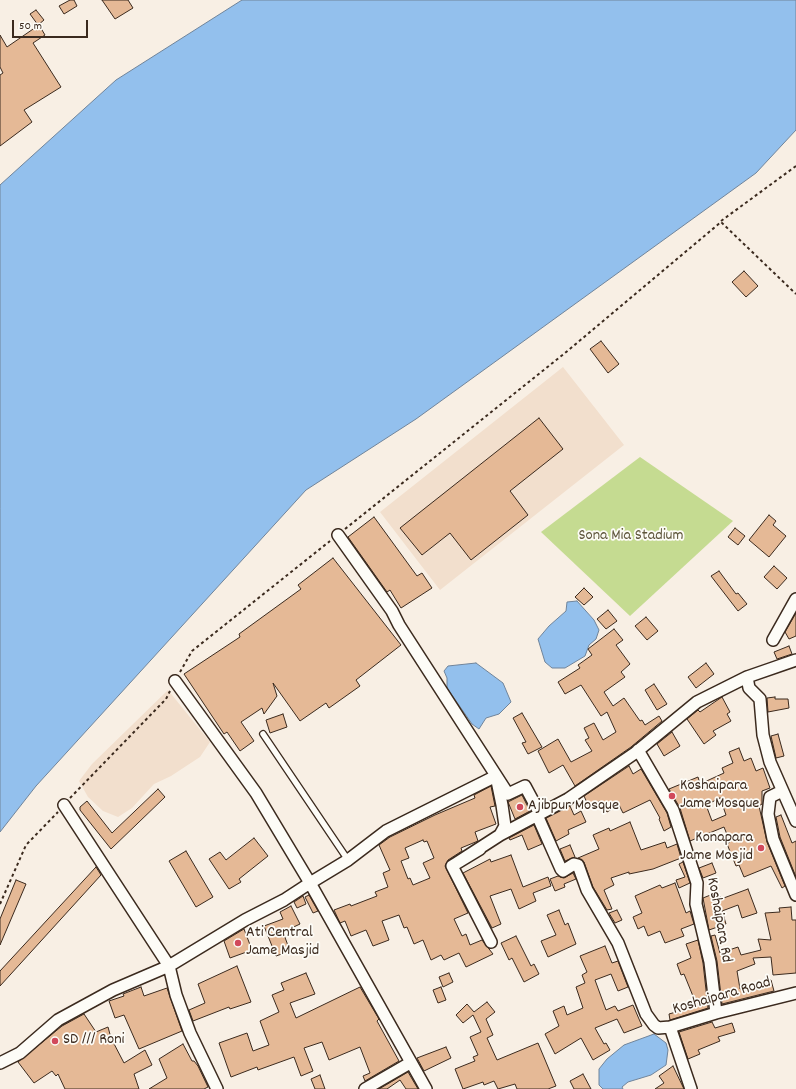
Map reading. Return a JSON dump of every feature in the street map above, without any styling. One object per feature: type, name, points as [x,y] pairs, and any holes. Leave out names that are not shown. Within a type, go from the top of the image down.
[{"type":"street","points":[[338,535],[392,610],[400,625],[508,794],[525,786],[561,870],[563,871],[574,864],[578,865],[587,890],[618,943],[646,1014],[658,1028],[670,1027]]},
{"type":"street","points":[[773,640],[796,599]]},
{"type":"street","points":[[491,942],[452,866],[500,835],[568,799],[638,750],[697,702],[747,677],[796,660]]},
{"type":"street","points":[[747,677],[750,688],[760,699],[763,735],[770,762],[796,822]]},
{"type":"street","points":[[175,681],[256,793],[310,883],[426,1089]]},
{"type":"street","name":"Koshaipara Rd","points":[[638,750],[673,810],[697,883],[696,904],[710,962],[716,1013]]},
{"type":"street","points":[[496,776],[505,826],[500,835]]},
{"type":"street","points":[[0,1063],[20,1053],[58,1020],[113,990],[169,966],[245,920],[284,900],[348,860],[386,831],[496,776]]},
{"type":"street","points":[[782,791],[770,797],[768,814],[773,839],[796,895]]},
{"type":"street","points":[[64,805],[169,966],[176,996],[190,1033],[217,1089]]},
{"type":"street","name":"Koshaipara Road","points":[[691,1089],[670,1027],[716,1013],[796,993]]},
{"type":"street","points":[[365,1089],[410,1063]]},
{"type":"lane","points":[[263,734],[348,860]]},
{"type":"path","points":[[0,904],[26,845],[166,699],[192,651],[565,353],[720,222],[796,166]]},
{"type":"path","points":[[720,222],[796,294]]},
{"type":"shaded area","points":[[563,367],[624,445],[440,590],[380,512]]},
{"type":"shaded area","points":[[168,690],[210,742],[200,757],[171,776],[154,784],[132,808],[118,817],[103,811],[88,797],[79,781],[92,764]]},
{"type":"green space","name":"Sona Mia Stadium","points":[[640,457],[733,521],[630,616],[541,532]]},
{"type":"water","points":[[242,0],[796,0],[796,130],[756,173],[416,419],[306,490],[36,786],[0,832],[0,185],[116,80]]},
{"type":"water","points":[[577,601],[594,620],[599,630],[596,639],[589,645],[585,656],[565,668],[552,668],[545,662],[538,639],[549,626],[566,611],[567,602]]},
{"type":"water","points":[[476,663],[503,683],[511,702],[499,714],[486,718],[479,729],[472,724],[447,688],[447,678],[444,671],[448,666]]},
{"type":"water","points":[[654,1034],[666,1043],[668,1050],[666,1065],[651,1075],[628,1082],[622,1087],[623,1089],[603,1089],[599,1085],[599,1069],[607,1059],[624,1045]]},
{"type":"building","points":[[70,0],[74,0],[77,6],[64,14],[59,6]]},
{"type":"building","points":[[102,0],[128,0],[133,8],[115,19]]},
{"type":"building","points":[[36,10],[44,20],[38,25],[30,14]]},
{"type":"building","points":[[39,25],[45,35],[33,43],[61,87],[24,110],[32,122],[0,146],[0,75],[3,73],[0,67],[0,35],[7,47]]},
{"type":"building","points":[[744,271],[758,286],[746,297],[732,282]]},
{"type":"building","points":[[601,341],[619,364],[608,373],[590,349]]},
{"type":"building","points":[[539,418],[563,449],[510,491],[528,515],[471,560],[450,533],[422,555],[400,528]]},
{"type":"building","points":[[769,515],[776,521],[773,525],[786,536],[769,557],[749,540]]},
{"type":"building","points":[[374,517],[417,576],[422,573],[432,588],[401,608],[390,590],[387,592],[348,537]]},
{"type":"building","points":[[735,528],[745,536],[738,545],[728,537]]},
{"type":"building","points":[[333,558],[401,645],[356,680],[360,686],[329,708],[326,703],[300,721],[273,683],[277,696],[264,714],[262,708],[241,722],[254,741],[240,751],[227,732],[224,734],[184,674],[240,637],[239,634],[301,589],[298,585]]},
{"type":"building","points":[[774,566],[787,578],[777,589],[764,577]]},
{"type":"building","points":[[719,571],[736,594],[738,593],[747,604],[738,611],[711,576]]},
{"type":"building","points":[[584,588],[593,597],[584,605],[575,597]]},
{"type":"building","points":[[608,610],[617,621],[606,629],[597,619]]},
{"type":"building","points":[[796,613],[796,636],[789,639],[785,632]]},
{"type":"building","points":[[646,617],[658,631],[647,640],[635,626]]},
{"type":"building","points":[[614,629],[623,640],[616,645],[630,664],[621,672],[625,677],[604,692],[613,706],[624,698],[640,721],[642,720],[645,725],[659,716],[662,721],[631,747],[575,786],[563,765],[549,773],[538,751],[558,739],[571,762],[592,751],[585,740],[589,738],[584,728],[594,723],[603,740],[616,732],[607,712],[601,716],[581,685],[565,694],[558,682],[580,668],[578,665],[592,655],[588,649]]},
{"type":"building","points":[[789,646],[792,654],[777,659],[774,652]]},
{"type":"building","points":[[706,663],[714,674],[696,688],[688,677]]},
{"type":"building","points":[[654,684],[667,704],[657,710],[645,690]]},
{"type":"building","points":[[722,697],[730,712],[727,714],[731,721],[713,731],[716,735],[704,744],[687,719],[698,710],[700,712]]},
{"type":"building","points":[[775,697],[775,699],[788,699],[789,708],[768,712],[767,698]]},
{"type":"building","points":[[522,713],[542,747],[528,754],[522,743],[526,742],[513,718]]},
{"type":"building","points":[[283,714],[287,727],[270,733],[266,720]]},
{"type":"building","points":[[672,732],[680,746],[664,756],[657,744]]},
{"type":"building","points":[[778,734],[784,756],[776,758],[771,736]]},
{"type":"building","points":[[739,748],[744,761],[751,758],[756,771],[763,768],[770,788],[762,791],[762,804],[759,806],[767,842],[785,886],[782,888],[771,866],[744,877],[739,865],[736,866],[727,844],[730,842],[724,827],[690,841],[680,808],[669,789],[698,777],[700,784],[724,773],[722,768],[733,763],[729,752]],"holes":[[[720,798],[726,815],[712,821],[706,805]]]},
{"type":"building","points":[[629,766],[633,774],[641,769],[667,813],[671,827],[664,831],[659,819],[660,818],[650,800],[623,813],[619,805],[607,812],[600,801],[589,807],[584,796]]},
{"type":"building","points":[[491,786],[495,806],[490,807],[496,824],[475,832],[478,841],[461,848],[462,851],[448,860],[445,866],[468,913],[454,919],[462,936],[466,934],[470,945],[482,940],[493,954],[466,967],[459,953],[444,960],[441,955],[431,960],[423,940],[414,944],[407,927],[404,928],[399,915],[382,921],[389,940],[373,946],[366,930],[351,936],[345,921],[340,923],[334,910],[350,904],[351,906],[377,896],[375,892],[388,887],[383,873],[390,870],[379,845],[390,837],[435,815],[475,798],[474,795]],"holes":[[[423,840],[424,842],[427,841],[434,858],[423,863],[430,878],[413,885],[410,878],[408,879],[401,861],[409,858],[405,848]]]},
{"type":"building","points":[[158,789],[165,797],[111,849],[80,810],[80,807],[87,801],[112,833]]},
{"type":"building","points":[[522,795],[530,811],[515,819],[508,802]]},
{"type":"building","points":[[570,806],[574,815],[581,811],[586,822],[568,830],[569,834],[556,841],[546,818]]},
{"type":"building","points":[[781,815],[792,843],[796,841],[796,877],[780,837],[776,817]]},
{"type":"building","points":[[630,822],[641,850],[665,842],[667,848],[677,844],[681,858],[653,869],[629,874],[629,872],[611,878],[614,885],[604,890],[612,909],[607,910],[593,887],[584,862],[578,858],[599,849],[593,835],[609,828],[610,831]]},
{"type":"building","points":[[534,825],[542,844],[528,850],[522,835],[510,840],[509,838]]},
{"type":"building","points":[[254,838],[268,856],[239,879],[241,882],[229,889],[209,859],[220,852],[226,860]]},
{"type":"building","points":[[570,845],[575,857],[565,861],[560,849]]},
{"type":"building","points":[[186,851],[213,897],[196,907],[169,861]]},
{"type":"building","points":[[511,855],[523,887],[548,877],[551,886],[533,893],[536,901],[519,909],[511,889],[490,896],[501,924],[492,928],[463,873],[490,859],[491,862]]},
{"type":"building","points":[[683,862],[690,883],[679,888],[676,880],[685,877],[679,864]]},
{"type":"building","points":[[712,863],[716,873],[703,878],[699,868]]},
{"type":"building","points":[[96,867],[101,875],[0,986],[0,971]]},
{"type":"building","points":[[573,873],[576,879],[564,884],[565,887],[555,891],[550,879],[558,876],[564,878]]},
{"type":"building","points":[[16,880],[26,884],[0,945],[0,919]]},
{"type":"building","points":[[675,883],[686,913],[690,911],[694,924],[681,929],[684,936],[665,943],[660,931],[648,936],[644,926],[638,929],[633,917],[642,913],[635,896],[660,885],[662,888]]},
{"type":"building","points":[[748,889],[757,913],[742,918],[738,905],[722,911],[726,924],[709,930],[703,898],[718,892],[721,899]]},
{"type":"building","points":[[309,895],[318,911],[313,913],[305,897]]},
{"type":"building","points":[[303,896],[306,904],[297,908],[294,902]]},
{"type":"building","points":[[291,906],[300,924],[283,932],[290,951],[276,956],[264,926],[283,919],[280,912]]},
{"type":"building","points":[[791,907],[792,920],[796,920],[796,973],[773,975],[771,957],[753,958],[755,964],[737,971],[740,989],[747,987],[748,991],[765,987],[763,981],[771,980],[774,991],[722,1004],[717,961],[711,936],[715,935],[720,953],[738,947],[741,955],[761,950],[758,939],[771,940],[765,913],[780,912],[779,908]]},
{"type":"building","points":[[559,910],[565,925],[568,923],[576,944],[548,957],[541,941],[556,935],[547,915]]},
{"type":"building","points":[[617,910],[622,920],[615,923],[609,913]]},
{"type":"building","points":[[244,929],[252,950],[230,958],[224,941]]},
{"type":"building","points":[[516,936],[531,966],[534,964],[539,974],[524,982],[512,958],[509,960],[501,943]]},
{"type":"building","points":[[698,940],[703,963],[708,1008],[670,1020],[669,1014],[697,1006],[684,974],[681,975],[677,964],[691,958],[686,944]]},
{"type":"building","points":[[605,946],[612,963],[618,961],[628,987],[618,991],[611,974],[595,980],[606,1010],[615,1006],[618,1011],[633,1005],[642,1026],[624,1033],[617,1019],[595,1028],[604,1044],[606,1043],[610,1050],[593,1060],[581,1038],[555,1054],[545,1034],[559,1026],[553,1011],[564,1006],[567,1015],[583,1008],[576,987],[585,983],[582,975],[587,972],[580,956]]},
{"type":"building","points":[[237,966],[251,1002],[230,1009],[229,1007],[193,1021],[189,1010],[205,1003],[198,984]]},
{"type":"building","points":[[306,973],[315,994],[290,1003],[296,1018],[360,987],[379,1019],[377,1021],[399,1061],[365,1081],[363,1076],[370,1073],[360,1047],[329,1060],[322,1042],[304,1048],[313,1071],[301,1076],[294,1057],[258,1070],[257,1067],[231,1077],[219,1043],[247,1033],[253,1051],[269,1045],[260,1021],[279,1012],[272,995],[284,990],[281,983]]},
{"type":"building","points":[[449,973],[453,982],[443,987],[439,977]]},
{"type":"building","points":[[141,987],[144,996],[167,988],[182,1031],[139,1049],[124,1015],[115,1018],[109,1001],[124,996],[123,994]]},
{"type":"building","points":[[441,987],[446,1000],[438,1003],[433,990]]},
{"type":"building","points":[[487,1002],[495,1012],[486,1019],[493,1035],[487,1038],[497,1060],[538,1043],[556,1086],[548,1089],[517,1089],[515,1084],[498,1089],[494,1081],[484,1085],[483,1082],[463,1089],[455,1069],[475,1061],[473,1057],[478,1055],[470,1037],[481,1032],[473,1015],[463,1023],[456,1015],[467,1004],[474,1012]]},
{"type":"building","points":[[84,1014],[96,1032],[108,1027],[111,1038],[124,1063],[145,1050],[152,1065],[134,1074],[139,1089],[65,1089],[58,1074],[56,1076],[52,1071],[34,1083],[18,1062],[62,1026]]},
{"type":"building","points":[[712,1022],[715,1028],[732,1023],[735,1032],[718,1037],[720,1041],[698,1050],[700,1054],[688,1059],[679,1032]]},
{"type":"building","points":[[183,1044],[192,1061],[194,1061],[198,1066],[208,1087],[204,1089],[149,1089],[167,1078],[159,1059]]},
{"type":"building","points":[[446,1047],[451,1058],[424,1071],[417,1058]]},
{"type":"building","points":[[673,1066],[684,1089],[655,1089],[664,1083],[659,1076]]},
{"type":"building","points":[[408,1072],[418,1089],[406,1089],[400,1080],[387,1089],[379,1089]]},
{"type":"building","points":[[583,1074],[591,1089],[574,1089],[570,1081]]},
{"type":"building","points":[[320,1075],[325,1089],[315,1089],[311,1079]]},
{"type":"place","name":"Koshaipara Jame Mosque","points":[[672,796]]},
{"type":"place","name":"Ajibpur Mosque","points":[[520,807]]},
{"type":"place","name":"Konapara Jame Mosjid","points":[[761,848]]},
{"type":"place","name":"Ati Central Jame Masjid","points":[[238,943]]},
{"type":"place","name":"SD /// Roni","points":[[55,1041]]}]
